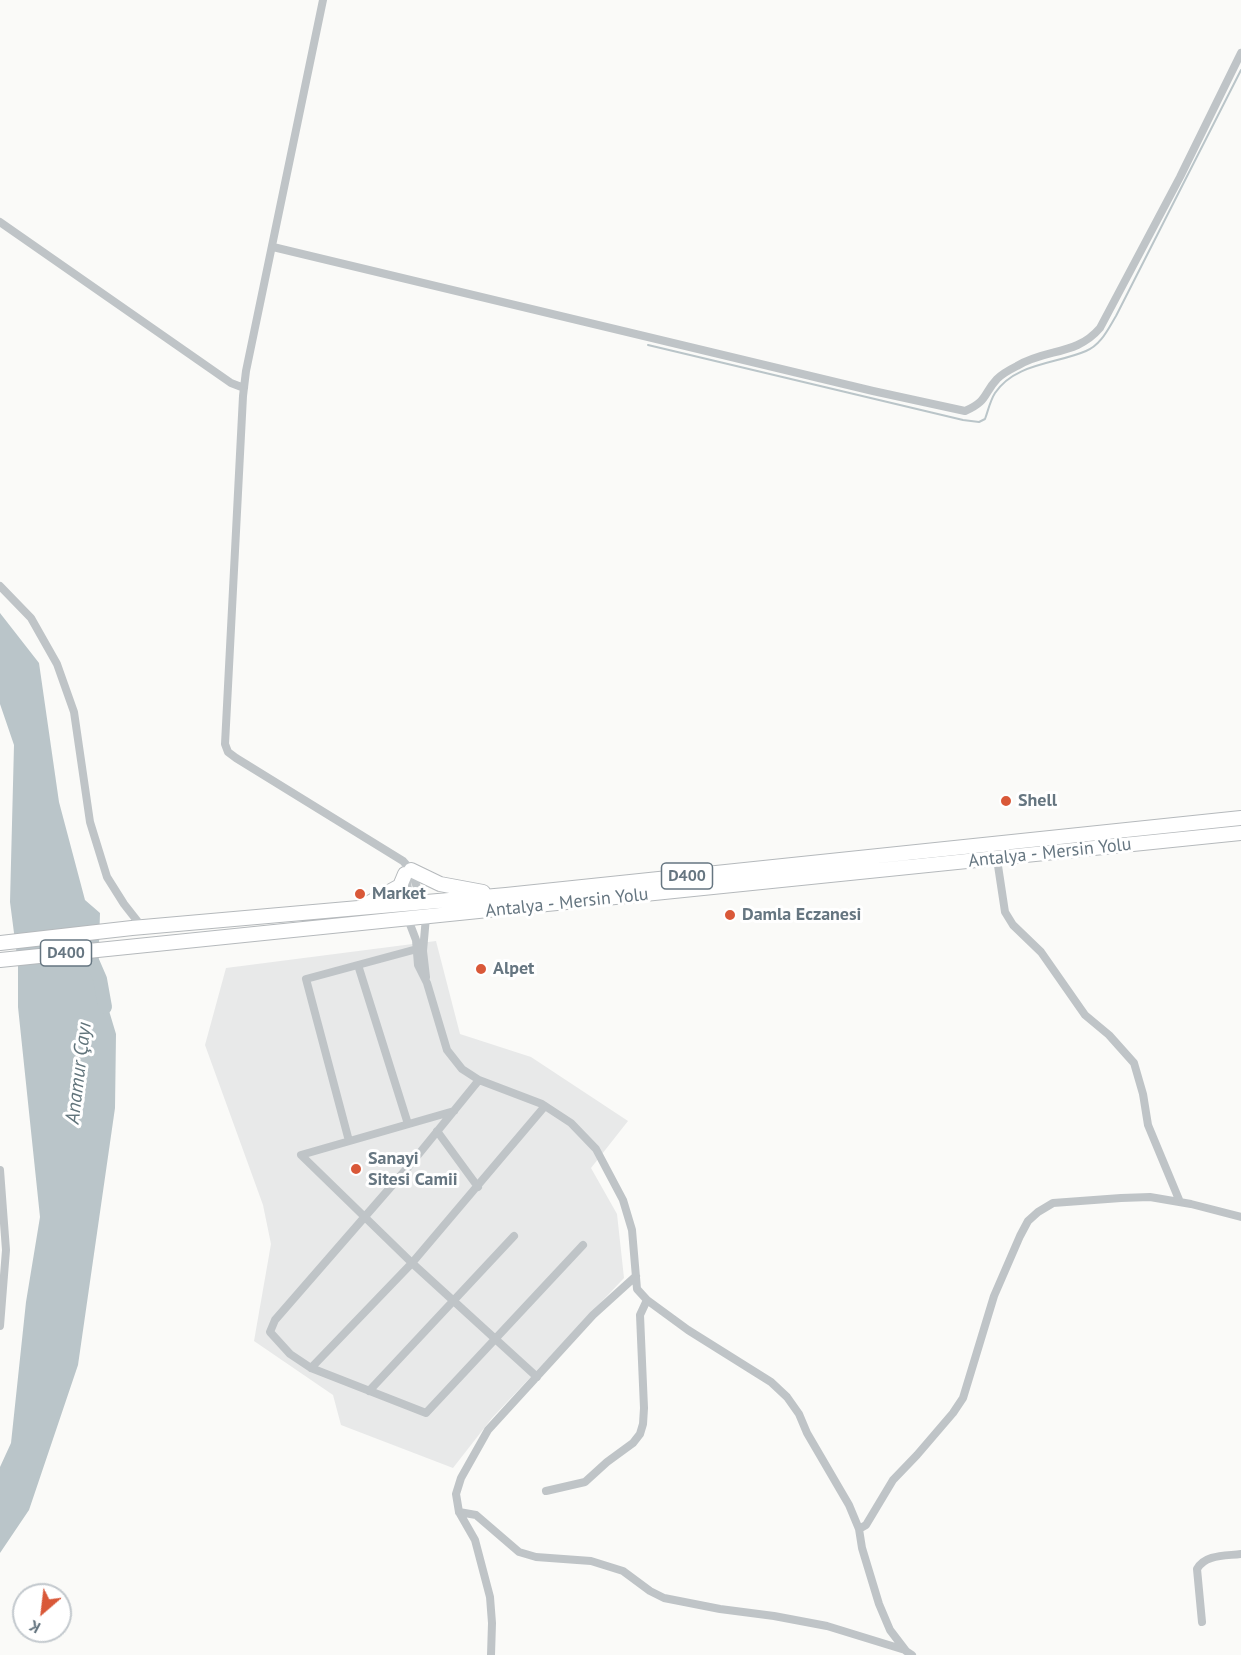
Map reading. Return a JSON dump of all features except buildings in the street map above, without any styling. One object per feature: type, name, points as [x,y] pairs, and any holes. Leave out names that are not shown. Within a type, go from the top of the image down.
[{"type":"highway","name":"Antalya - Mersin Yolu","points":[[0,944],[137,928],[506,895],[1241,818]]},
{"type":"highway","name":"Antalya - Mersin Yolu","points":[[0,960],[1241,833]]},
{"type":"highway","points":[[360,908],[393,892],[400,886],[407,868],[451,887],[506,895]]},
{"type":"highway","points":[[422,902],[426,918]]},
{"type":"highway","points":[[406,904],[408,919]]},
{"type":"street","points":[[323,0],[244,388],[225,744],[228,752],[236,758],[407,868],[422,902]]},
{"type":"street","points":[[273,247],[965,411],[979,405],[998,378],[1018,365],[1046,353],[1077,348],[1090,340],[1100,328],[1180,177],[1241,54]]},
{"type":"street","points":[[0,222],[231,383],[244,388]]},
{"type":"street","points":[[0,585],[31,618],[57,664],[74,712],[90,822],[107,877],[137,928]]},
{"type":"street","points":[[997,859],[1005,912],[1013,925],[1041,952],[1085,1016],[1110,1035],[1134,1063],[1149,1125],[1180,1202]]},
{"type":"street","points":[[406,904],[407,868]]},
{"type":"street","points":[[426,918],[423,951],[427,983],[447,1050],[462,1069],[479,1080],[545,1106],[571,1124],[596,1149],[614,1179],[632,1230],[637,1289],[647,1300],[688,1330],[771,1382],[787,1397],[799,1414],[849,1504],[859,1529],[862,1548],[879,1604],[890,1630],[909,1653]]},
{"type":"street","points":[[408,919],[416,940],[418,965],[427,983]]},
{"type":"street","points":[[349,1141],[306,979],[417,950]]},
{"type":"street","points":[[358,964],[408,1124]]},
{"type":"street","points":[[479,1080],[275,1320],[270,1332],[290,1354],[311,1368],[426,1413],[583,1245]]},
{"type":"street","points":[[311,1368],[412,1263],[545,1106]]},
{"type":"street","points":[[454,1111],[301,1155],[412,1263],[537,1377]]},
{"type":"street","points":[[437,1131],[478,1187]]},
{"type":"street","points":[[0,1170],[6,1250],[0,1326]]},
{"type":"street","points":[[859,1529],[866,1525],[893,1480],[953,1413],[963,1398],[994,1296],[1020,1236],[1033,1217],[1053,1203],[1150,1197],[1241,1217]]},
{"type":"street","points":[[369,1391],[514,1236]]},
{"type":"street","points":[[491,1655],[490,1597],[475,1540],[459,1512],[456,1494],[461,1478],[488,1430],[593,1315],[636,1276]]},
{"type":"street","points":[[546,1491],[585,1482],[633,1443],[640,1434],[644,1408],[640,1315],[647,1300]]},
{"type":"street","points":[[459,1512],[477,1515],[519,1552],[536,1557],[591,1561],[623,1571],[650,1591],[664,1598],[827,1626],[909,1653]]},
{"type":"street","points":[[1202,1622],[1197,1569],[1199,1565],[1214,1557],[1241,1554]]},
{"type":"shaded area","points":[[436,941],[460,1034],[531,1057],[628,1121],[591,1168],[617,1214],[624,1278],[492,1418],[453,1468],[341,1425],[333,1395],[254,1341],[271,1244],[263,1205],[205,1045],[226,968]]},
{"type":"water","points":[[0,613],[39,663],[59,802],[85,900],[100,913],[98,974],[116,1034],[115,1108],[78,1365],[29,1510],[0,1553],[0,1467],[11,1443],[26,1302],[40,1217],[18,1007],[18,964],[10,902],[14,745],[0,704]]},
{"type":"waterway","points":[[648,345],[979,422],[985,419],[995,393],[1013,376],[1086,351],[1104,336],[1241,70]]},
{"type":"waterway","name":"Anamur Çayı","points":[[90,956],[100,979],[105,1007]]},
{"type":"place","name":"Shell","points":[[1006,801]]},
{"type":"place","name":"Market","points":[[360,894]]},
{"type":"place","name":"Damla Eczanesi","points":[[730,915]]},
{"type":"place","name":"Alpet","points":[[481,969]]},
{"type":"place","name":"Sanayi Sitesi Camii","points":[[356,1169]]}]
